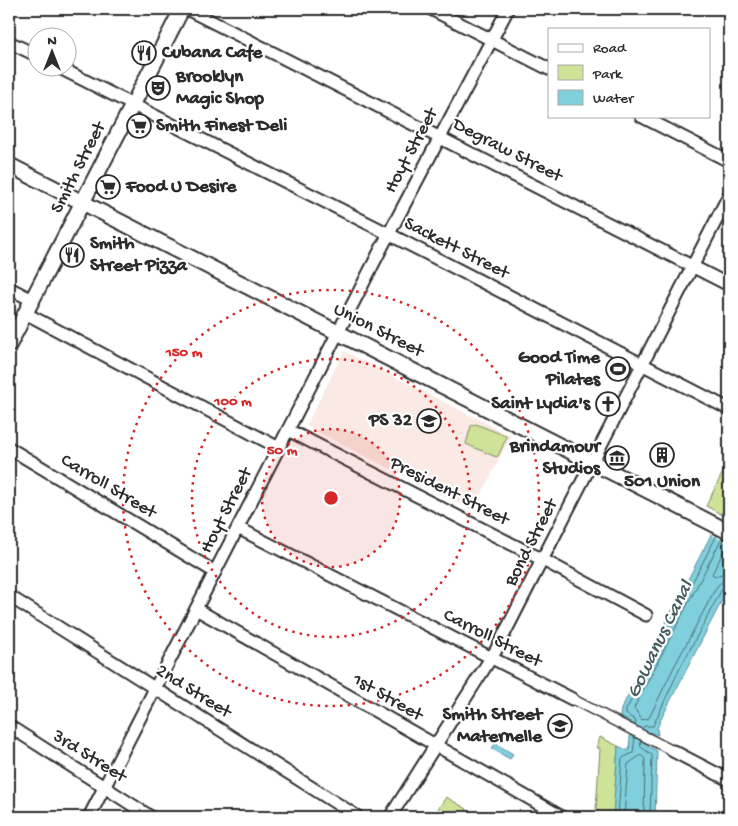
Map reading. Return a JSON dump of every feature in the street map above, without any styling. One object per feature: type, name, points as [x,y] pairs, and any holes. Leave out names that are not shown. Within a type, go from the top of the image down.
[{"type":"street","name":"Smith Street","points":[[9,345],[182,9]]},
{"type":"street","name":"Degraw Street","points":[[187,9],[440,136],[729,285]]},
{"type":"street","points":[[430,9],[548,68]]},
{"type":"street","name":"Hoyt Street","points":[[89,817],[338,332],[508,9]]},
{"type":"street","points":[[9,42],[28,51]]},
{"type":"street","name":"Sackett Street","points":[[78,77],[729,409]]},
{"type":"street","points":[[645,118],[729,161]]},
{"type":"street","name":"Union Street","points":[[9,165],[729,532]]},
{"type":"street","name":"Bond Street","points":[[390,817],[491,658],[729,196]]},
{"type":"street","points":[[9,288],[32,300]]},
{"type":"street","points":[[25,313],[279,448]]},
{"type":"street","name":"President Street","points":[[288,430],[543,560],[646,615]]},
{"type":"street","name":"Carroll Street","points":[[9,448],[215,572]]},
{"type":"street","name":"Carroll Street","points":[[238,528],[729,780]]},
{"type":"street","name":"2nd Street","points":[[9,596],[358,817]]},
{"type":"street","name":"1st Street","points":[[196,609],[562,817]]},
{"type":"street","name":"3rd Street","points":[[9,726],[151,817]]},
{"type":"shaded area","name":"PS 32","points":[[344,351],[511,436],[473,511],[306,426]]},
{"type":"green space","points":[[476,424],[506,436],[498,456],[496,457],[466,444],[471,426]]},
{"type":"green space","points":[[729,460],[729,498],[721,514],[706,506]]},
{"type":"green space","points":[[600,737],[618,746],[613,817],[596,817],[598,812],[596,809],[600,748],[597,748]]},
{"type":"green space","points":[[446,797],[467,809],[477,817],[433,817]]},
{"type":"water","name":"Gowanus Canal","points":[[729,500],[729,587],[660,721],[657,729],[658,735],[645,731],[645,744],[657,751],[655,817],[613,817],[618,746],[629,751],[631,722],[620,717],[621,709]]},
{"type":"water","points":[[495,743],[513,754],[510,759],[492,749]]},
{"type":"pier","points":[[719,514],[729,519],[729,544],[709,533]]},
{"type":"place","name":"Cubana Cafe","points":[[144,53]]},
{"type":"place","name":"Brooklyn Magic Shop","points":[[158,88]]},
{"type":"place","name":"Smith Finest Deli","points":[[139,126]]},
{"type":"place","name":"Food U Desire","points":[[108,187]]},
{"type":"place","name":"Smith Street Pizza","points":[[72,255]]},
{"type":"place","name":"Good Time Pilates","points":[[618,369]]},
{"type":"place","name":"Saint Lydia's","points":[[608,404]]},
{"type":"place","name":"PS 32","points":[[429,421]]},
{"type":"place","name":"501 Union","points":[[662,455]]},
{"type":"place","name":"Brindamour Studios","points":[[617,458]]},
{"type":"place","name":"Smith Street Maternelle","points":[[560,726]]}]
